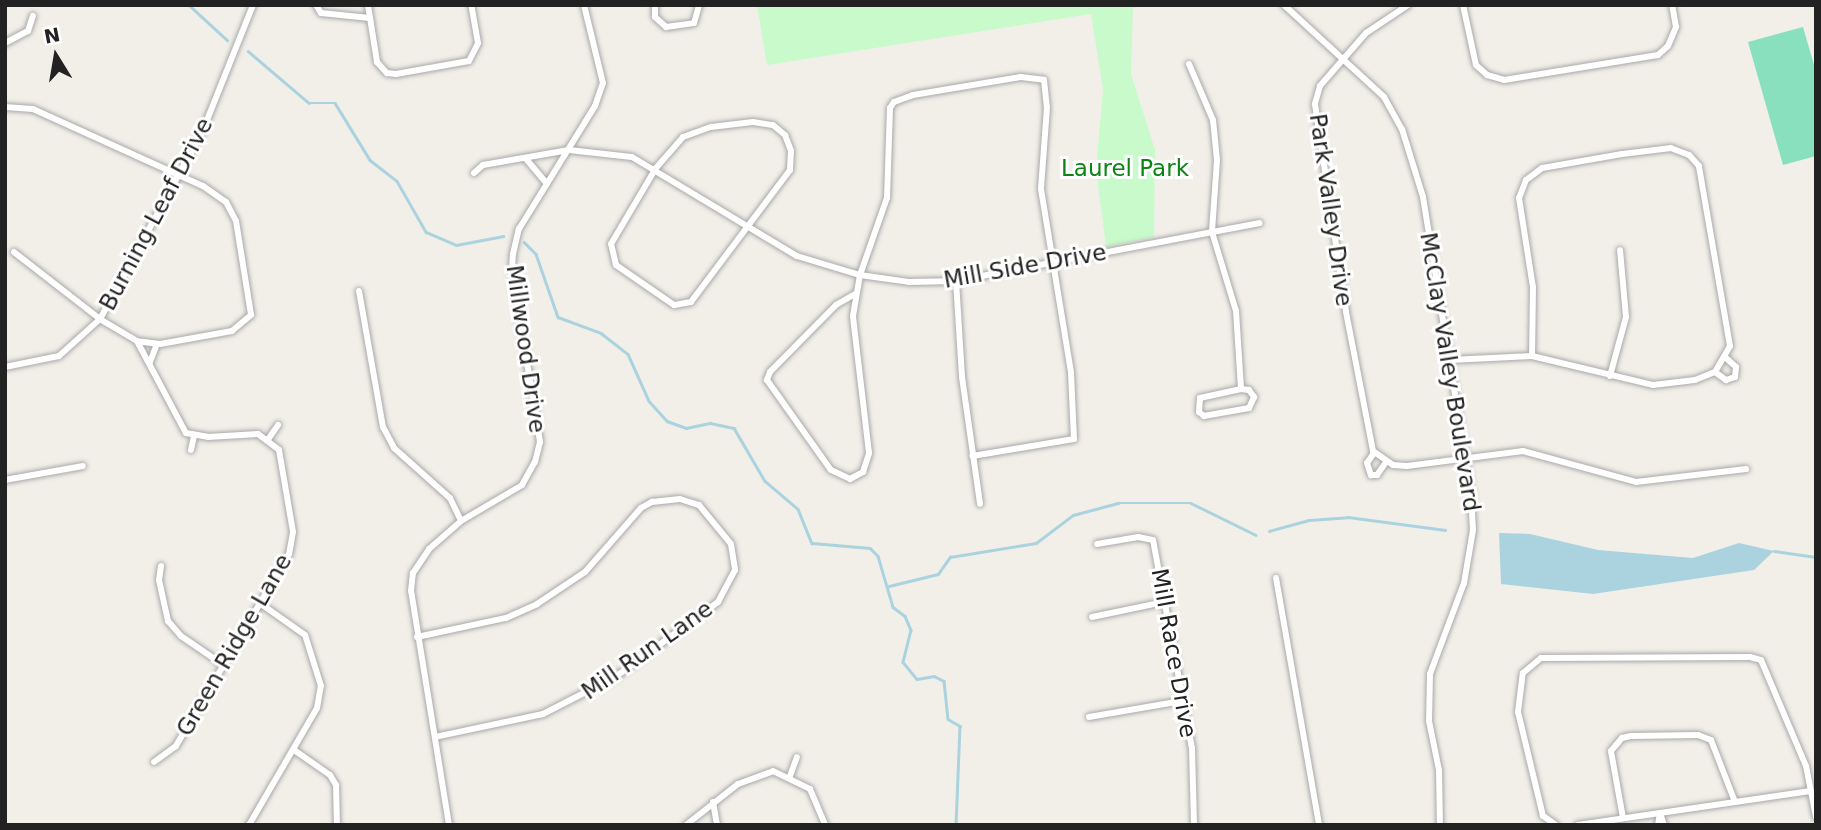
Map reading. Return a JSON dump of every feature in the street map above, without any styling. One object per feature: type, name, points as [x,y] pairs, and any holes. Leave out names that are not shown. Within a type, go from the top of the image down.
[{"type":"street","name":"Burning Leaf Drive","points":[[5,368],[59,356],[100,319],[179,175],[253,5]]},
{"type":"street","points":[[316,5],[321,13],[370,18]]},
{"type":"street","points":[[368,5],[380,68],[396,74],[469,61],[478,43],[471,5]]},
{"type":"street","name":"Millwood Drive","points":[[449,825],[417,637],[411,591],[413,573],[429,549],[461,521],[522,485],[535,462],[540,442],[512,271],[519,229],[595,106],[603,83],[584,5]]},
{"type":"street","points":[[655,5],[655,17],[666,27],[694,23],[699,5]]},
{"type":"street","name":"McClay Valley Boulevard","points":[[1284,5],[1344,56],[1384,97],[1415,162],[1471,493],[1470,552],[1464,583],[1436,651],[1428,700],[1438,770],[1440,825]]},
{"type":"street","name":"Park Valley Drive","points":[[1408,5],[1388,14],[1344,56],[1320,86],[1315,116],[1365,428],[1374,453],[1367,463],[1371,475],[1377,475],[1386,462],[1407,466],[1464,456],[1522,451],[1636,482],[1746,469]]},
{"type":"street","points":[[1462,5],[1476,65],[1487,75],[1504,80],[1658,55],[1668,46],[1676,27],[1672,5]]},
{"type":"street","points":[[5,43],[27,31],[33,16]]},
{"type":"street","points":[[1189,64],[1213,120],[1217,160],[1212,232],[1236,311],[1241,389]]},
{"type":"street","points":[[855,294],[836,305],[769,372],[767,380],[831,470],[850,479],[863,472],[869,453],[853,316],[855,294],[887,198],[894,102],[1035,76],[1047,85],[1041,189],[1071,373],[1074,439],[972,456]]},
{"type":"street","points":[[5,107],[33,109],[179,175],[226,202],[236,221],[251,315],[232,331],[158,344],[137,341],[100,319],[14,252]]},
{"type":"street","points":[[753,122],[774,125],[785,135],[791,151],[790,170],[691,302],[674,305],[616,265],[609,250],[656,168],[667,151],[697,131],[753,122]]},
{"type":"street","points":[[1450,360],[1532,356],[1653,385],[1695,380],[1715,372],[1726,358],[1730,346],[1699,166],[1671,148],[1542,168],[1526,180],[1519,198],[1533,287],[1532,356]]},
{"type":"street","name":"Mill Side Drive","points":[[474,173],[483,165],[527,160],[569,150],[601,150],[632,157],[656,168],[747,228],[797,256],[860,275],[909,282],[956,281],[1259,223]]},
{"type":"street","points":[[527,160],[547,184]]},
{"type":"street","points":[[1610,376],[1626,317],[1620,250]]},
{"type":"street","points":[[956,281],[972,456],[980,504]]},
{"type":"street","points":[[359,291],[383,427],[394,448],[450,498],[461,521]]},
{"type":"street","points":[[137,341],[186,433],[194,436],[239,433],[269,438],[278,425]]},
{"type":"street","points":[[150,362],[158,344]]},
{"type":"street","points":[[1715,372],[1726,380],[1735,377],[1736,367],[1726,358]]},
{"type":"street","points":[[1241,389],[1249,390],[1254,397],[1249,408],[1204,416],[1199,412],[1200,398],[1241,389]]},
{"type":"street","points":[[191,450],[194,436]]},
{"type":"street","name":"Green Ridge Lane","points":[[154,762],[176,746],[289,554],[293,532],[279,450],[269,438]]},
{"type":"street","points":[[1374,453],[1386,462]]},
{"type":"street","points":[[5,480],[83,466]]},
{"type":"street","name":"Mill Run Lane","points":[[417,637],[506,618],[537,604],[585,572],[641,508],[652,502],[680,499],[699,505],[731,544],[735,570],[718,602],[615,677],[543,714],[435,737]]},
{"type":"street","name":"Mill Race Drive","points":[[1097,544],[1138,537],[1153,540],[1193,758],[1194,825]]},
{"type":"street","points":[[161,566],[159,580],[168,621],[181,636],[222,664]]},
{"type":"street","points":[[1276,578],[1319,825]]},
{"type":"street","points":[[1092,617],[1164,602]]},
{"type":"street","points":[[249,825],[317,708],[321,686],[316,663],[305,635],[261,604]]},
{"type":"street","points":[[1556,825],[1545,821],[1518,712],[1523,673],[1533,660],[1742,656],[1761,660],[1792,727],[1816,817]]},
{"type":"street","points":[[1089,717],[1182,701]]},
{"type":"street","points":[[1623,818],[1611,751],[1622,738],[1631,736],[1698,735],[1711,740],[1735,802]]},
{"type":"street","points":[[294,750],[330,775],[336,785],[337,825]]},
{"type":"street","points":[[790,776],[797,757]]},
{"type":"street","points":[[686,825],[713,802],[754,775],[780,771],[810,789],[825,825]]},
{"type":"street","points":[[1578,825],[1811,791]]},
{"type":"street","points":[[713,802],[718,825]]},
{"type":"street","points":[[1658,825],[1660,813]]},
{"type":"street","points":[[1660,813],[1664,825]]},
{"type":"green space","name":"Laurel Park","points":[[757,5],[1146,5],[1133,8],[1131,74],[1155,150],[1154,237],[1106,247],[1096,169],[1103,90],[1091,14],[767,65]]},
{"type":"green space","points":[[1803,27],[1816,72],[1816,156],[1783,165],[1748,42]]},
{"type":"water","points":[[1499,533],[1530,534],[1598,550],[1693,558],[1739,543],[1774,551],[1754,570],[1593,594],[1501,584]]},
{"type":"waterway","points":[[189,5],[227,40]]},
{"type":"waterway","points":[[248,51],[309,103],[335,103],[370,160],[397,181],[426,232],[456,245],[503,236]]},
{"type":"waterway","points":[[524,242],[536,254],[558,317],[601,333],[628,354],[649,401],[667,421],[686,428],[710,423],[734,428],[765,481],[798,509],[812,543],[870,548],[878,556],[893,607],[905,616],[911,630],[903,662],[917,679],[934,676],[944,681],[948,719],[960,726],[956,825]]},
{"type":"waterway","points":[[889,586],[938,574],[950,557],[1036,543],[1073,515],[1118,503],[1191,503],[1256,535]]},
{"type":"waterway","points":[[1269,531],[1309,520],[1348,517],[1445,530]]},
{"type":"waterway","points":[[1774,551],[1816,557]]}]
